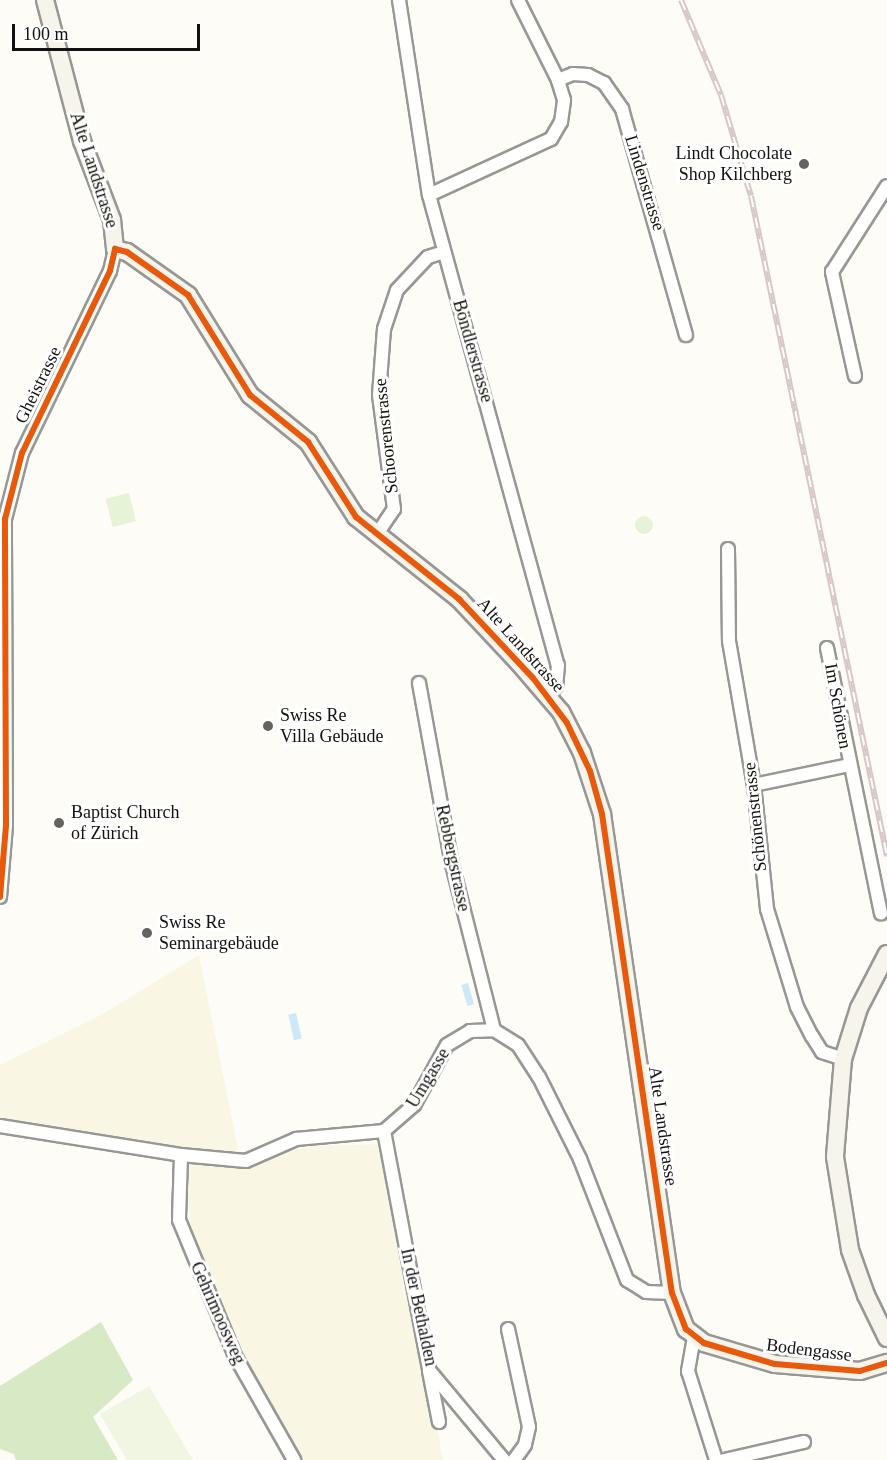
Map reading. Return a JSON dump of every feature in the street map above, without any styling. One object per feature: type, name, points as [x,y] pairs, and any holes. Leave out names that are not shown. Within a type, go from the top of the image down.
[{"type":"street","name":"Alte Landstrasse","points":[[45,0],[82,141],[112,220],[115,249],[127,252],[188,295],[250,395],[308,442],[356,517],[459,599],[548,696],[582,753],[602,814],[672,1293],[682,1320],[694,1337]]},
{"type":"street","name":"Böndlerstrasse","points":[[399,0],[429,195],[558,665],[556,686],[548,696]]},
{"type":"street","points":[[429,195],[551,139],[561,122],[564,100],[558,80],[518,0]]},
{"type":"street","name":"Lindenstrasse","points":[[558,80],[573,74],[588,75],[603,83],[622,109],[686,335]]},
{"type":"street","points":[[855,376],[832,272],[887,186]]},
{"type":"street","name":"Gheistrasse","points":[[0,897],[6,825],[5,519],[22,453],[110,271],[115,249]]},
{"type":"street","name":"Schoorenstrasse","points":[[377,534],[394,509],[379,395],[384,329],[397,290],[428,257],[444,252]]},
{"type":"street","name":"Schönenstrasse","points":[[728,549],[729,641],[754,785],[767,909],[790,987],[822,1052],[843,1059]]},
{"type":"street","name":"Im Schönen","points":[[827,648],[881,914]]},
{"type":"street","name":"Rebbergstrasse","points":[[419,683],[452,864],[494,1030]]},
{"type":"street","name":"Im Schönen","points":[[754,785],[849,765]]},
{"type":"street","points":[[887,954],[859,1008],[843,1059],[836,1121],[838,1196],[856,1268],[887,1338]]},
{"type":"street","points":[[494,1030],[518,1046],[538,1077],[580,1160],[627,1280],[646,1292],[672,1293]]},
{"type":"street","name":"Umgasse","points":[[384,1131],[414,1105],[447,1045],[470,1031],[494,1030]]},
{"type":"street","points":[[0,1126],[181,1155],[246,1161],[296,1140],[384,1131]]},
{"type":"street","name":"In der Bethalden","points":[[384,1131],[429,1370],[504,1460]]},
{"type":"street","name":"Gehrimoosweg","points":[[181,1155],[177,1192],[183,1231],[234,1356],[294,1460]]},
{"type":"street","points":[[508,1329],[529,1427],[525,1445],[514,1460]]},
{"type":"street","points":[[694,1337],[688,1371],[716,1460]]},
{"type":"street","name":"Bodengasse","points":[[694,1337],[775,1364],[801,1368],[861,1371],[887,1363]]},
{"type":"street","points":[[429,1370],[439,1422]]},
{"type":"street","points":[[724,1460],[804,1442]]},
{"type":"shaded area","points":[[199,955],[240,1159],[316,1146],[383,1144],[443,1460],[295,1460],[245,1367],[193,1242],[187,1189],[192,1152],[0,1119],[0,1065],[101,1015]]},
{"type":"green space","points":[[129,493],[136,521],[113,527],[106,499]]},
{"type":"green space","points":[[640,516],[648,516],[653,521],[651,532],[640,534],[635,529],[635,521]]},
{"type":"green space","points":[[101,1322],[133,1380],[93,1417],[118,1460],[16,1460],[14,1454],[0,1449],[0,1386]]},
{"type":"green space","points":[[149,1386],[193,1460],[127,1460],[100,1414]]},
{"type":"water","points":[[468,983],[474,1004],[467,1006],[461,985]]},
{"type":"water","points":[[296,1013],[302,1038],[294,1040],[288,1015]]},
{"type":"railway","points":[[681,0],[721,95],[751,196],[887,856]]},
{"type":"cycle path","points":[[0,897],[6,825],[5,519],[22,453],[110,271],[115,249],[127,252],[188,295],[250,395],[308,442],[356,517],[459,599],[533,678],[567,723],[590,771],[602,814],[672,1293],[686,1329],[704,1343],[775,1364],[860,1371],[887,1363]]},
{"type":"place","name":"Lindt Chocolate Shop Kilchberg","points":[[804,164]]},
{"type":"place","name":"Swiss Re Villa Gebäude","points":[[268,726]]},
{"type":"place","name":"Baptist Church of Zürich","points":[[59,823]]},
{"type":"place","name":"Swiss Re Seminargebäude","points":[[147,933]]}]
